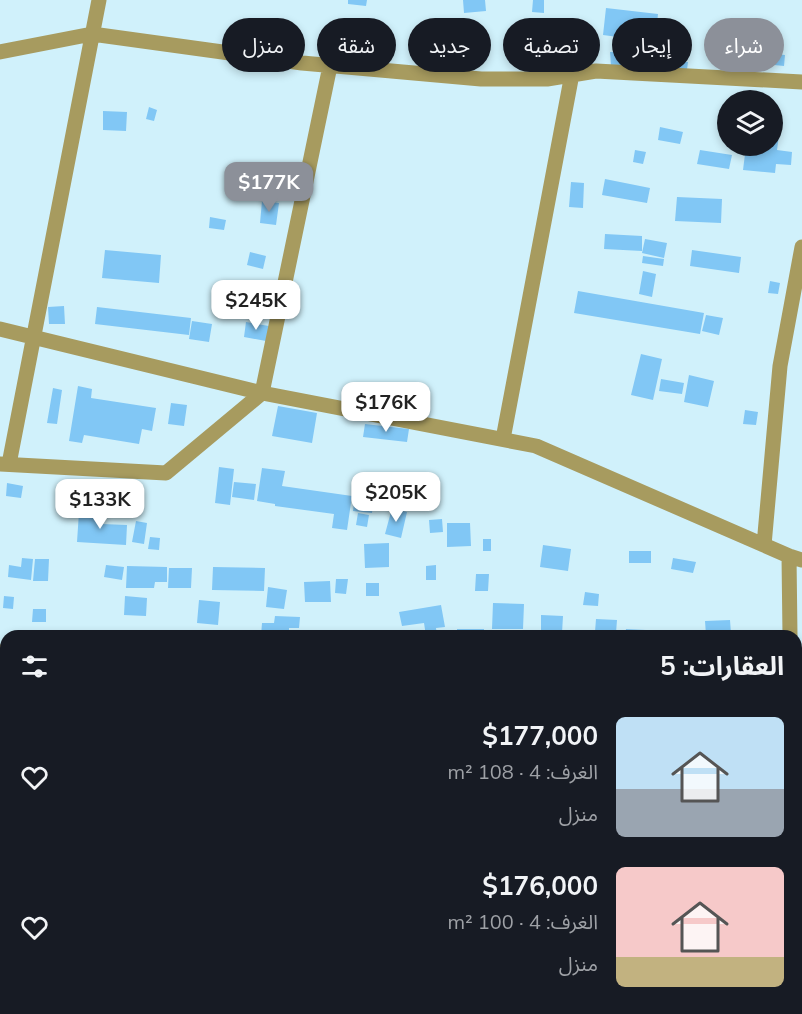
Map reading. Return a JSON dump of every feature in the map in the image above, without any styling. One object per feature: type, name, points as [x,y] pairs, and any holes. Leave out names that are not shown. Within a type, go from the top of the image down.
[{"type":"street","points":[[99,0],[34,336],[4,464],[166,473],[262,393],[329,72]]},
{"type":"street","points":[[0,52],[92,34],[317,64]]},
{"type":"street","points":[[396,72],[481,79],[547,79],[596,71],[802,82]]},
{"type":"street","points":[[504,439],[572,74]]},
{"type":"street","points":[[764,545],[780,366],[802,247]]},
{"type":"street","points":[[0,329],[262,393],[536,446],[795,558],[790,630]]},
{"type":"building","points":[[348,0],[367,0],[366,6],[348,4]]},
{"type":"building","points":[[463,0],[485,0],[486,11],[464,13]]},
{"type":"building","points":[[533,0],[544,0],[544,13],[532,12]]},
{"type":"building","points":[[606,8],[658,14],[658,18],[612,18],[612,36],[603,35]]},
{"type":"building","points":[[644,72],[687,72],[686,77]]},
{"type":"building","points":[[149,107],[157,110],[154,121],[146,119]]},
{"type":"building","points":[[103,111],[127,112],[126,131],[103,130]]},
{"type":"building","points":[[660,127],[683,132],[680,144],[658,140]]},
{"type":"building","points":[[635,150],[646,152],[643,164],[633,162]]},
{"type":"building","points":[[700,150],[717,153],[717,156],[732,156],[729,169],[697,164]]},
{"type":"building","points":[[783,151],[792,152],[791,165],[776,164],[775,173],[743,170],[745,156],[783,156]]},
{"type":"building","points":[[605,179],[650,188],[647,203],[602,195]]},
{"type":"building","points":[[571,182],[584,183],[583,208],[569,207]]},
{"type":"building","points":[[677,197],[722,199],[721,223],[675,221]]},
{"type":"building","points":[[262,201],[279,203],[276,225],[260,223]]},
{"type":"building","points":[[210,217],[226,220],[224,230],[209,228]]},
{"type":"building","points":[[605,234],[642,236],[642,251],[604,249]]},
{"type":"building","points":[[645,239],[667,243],[664,258],[642,253]]},
{"type":"building","points":[[105,250],[161,255],[159,283],[102,278]]},
{"type":"building","points":[[692,250],[741,257],[739,273],[690,266]]},
{"type":"building","points":[[250,252],[266,256],[263,269],[247,265]]},
{"type":"building","points":[[643,256],[664,259],[663,266],[642,263]]},
{"type":"building","points":[[643,271],[656,274],[652,297],[639,294]]},
{"type":"building","points":[[770,281],[780,283],[778,294],[768,293]]},
{"type":"building","points":[[578,291],[704,313],[700,334],[574,313]]},
{"type":"building","points":[[64,306],[65,324],[49,324],[48,307]]},
{"type":"building","points":[[97,307],[191,318],[189,335],[95,324]]},
{"type":"building","points":[[706,315],[723,318],[719,335],[702,331]]},
{"type":"building","points":[[192,321],[212,324],[209,342],[189,339]]},
{"type":"building","points":[[246,322],[269,326],[266,341],[244,337]]},
{"type":"building","points":[[641,354],[662,359],[653,400],[631,395]]},
{"type":"building","points":[[689,375],[714,381],[708,407],[684,402]]},
{"type":"building","points":[[661,379],[684,383],[682,394],[659,391]]},
{"type":"building","points":[[78,386],[92,389],[91,398],[156,408],[152,431],[142,429],[139,444],[84,435],[82,443],[69,441]]},
{"type":"building","points":[[53,388],[62,390],[57,424],[47,423]]},
{"type":"building","points":[[171,403],[187,405],[184,426],[168,424]]},
{"type":"building","points":[[278,406],[317,413],[312,443],[272,436]]},
{"type":"building","points":[[745,410],[758,412],[756,425],[743,424]]},
{"type":"building","points":[[365,424],[409,429],[407,442],[363,437]]},
{"type":"building","points":[[219,467],[234,469],[230,505],[215,503]]},
{"type":"building","points":[[262,468],[285,471],[282,486],[352,496],[347,530],[332,528],[334,514],[275,506],[275,504],[257,501]]},
{"type":"building","points":[[234,482],[256,484],[254,500],[232,497]]},
{"type":"building","points":[[7,483],[23,486],[21,498],[6,496]]},
{"type":"building","points":[[356,486],[375,488],[372,513],[353,511]]},
{"type":"building","points":[[126,500],[137,503],[133,517],[123,514]]},
{"type":"building","points":[[392,508],[407,512],[401,538],[385,534]]},
{"type":"building","points":[[79,512],[103,513],[102,524],[127,525],[126,545],[77,542]]},
{"type":"building","points":[[358,513],[369,515],[367,527],[356,525]]},
{"type":"building","points":[[442,519],[443,532],[430,533],[429,520]]},
{"type":"building","points":[[136,521],[147,523],[144,544],[132,542]]},
{"type":"building","points":[[447,523],[470,523],[471,546],[447,547]]},
{"type":"building","points":[[150,537],[160,538],[159,550],[148,549]]},
{"type":"building","points":[[483,539],[491,539],[491,551],[483,551]]},
{"type":"building","points":[[389,543],[389,567],[365,568],[364,544]]},
{"type":"building","points":[[543,545],[571,549],[568,571],[540,567]]},
{"type":"building","points":[[629,551],[651,551],[651,563],[629,563]]},
{"type":"building","points":[[22,558],[33,559],[31,580],[8,577],[9,565],[21,567]]},
{"type":"building","points":[[673,558],[696,562],[693,573],[671,569]]},
{"type":"building","points":[[35,559],[49,559],[48,581],[33,581]]},
{"type":"building","points":[[106,565],[124,567],[122,580],[104,577]]},
{"type":"building","points":[[436,565],[436,580],[426,580],[426,566]]},
{"type":"building","points":[[127,566],[167,567],[167,582],[155,582],[154,588],[126,588]]},
{"type":"building","points":[[213,567],[265,568],[264,591],[212,590]]},
{"type":"building","points":[[169,568],[192,568],[191,588],[168,588]]},
{"type":"building","points":[[476,574],[489,574],[488,591],[475,591]]},
{"type":"building","points":[[336,579],[348,579],[346,594],[335,593]]},
{"type":"building","points":[[330,581],[331,602],[305,602],[304,582]]},
{"type":"building","points":[[366,583],[379,583],[379,596],[366,596]]},
{"type":"building","points":[[268,587],[287,590],[284,609],[266,607]]},
{"type":"building","points":[[585,592],[599,594],[598,606],[583,605]]},
{"type":"building","points":[[4,596],[14,597],[13,609],[3,608]]},
{"type":"building","points":[[125,596],[147,598],[146,616],[124,615]]},
{"type":"building","points":[[199,600],[220,602],[218,625],[197,623]]},
{"type":"building","points":[[493,603],[524,604],[523,629],[492,629]]},
{"type":"building","points":[[441,605],[445,627],[425,630],[424,623],[402,626],[399,612]]},
{"type":"building","points":[[33,609],[46,609],[46,622],[32,622]]},
{"type":"building","points":[[541,615],[563,616],[562,630],[541,630]]},
{"type":"building","points":[[275,616],[300,617],[299,628],[261,630],[262,623],[274,623]]},
{"type":"building","points":[[596,619],[617,620],[616,630],[595,630]]},
{"type":"building","points":[[730,620],[731,630],[706,630],[705,621]]},
{"type":"building","points":[[457,629],[484,629],[484,630]]}]
